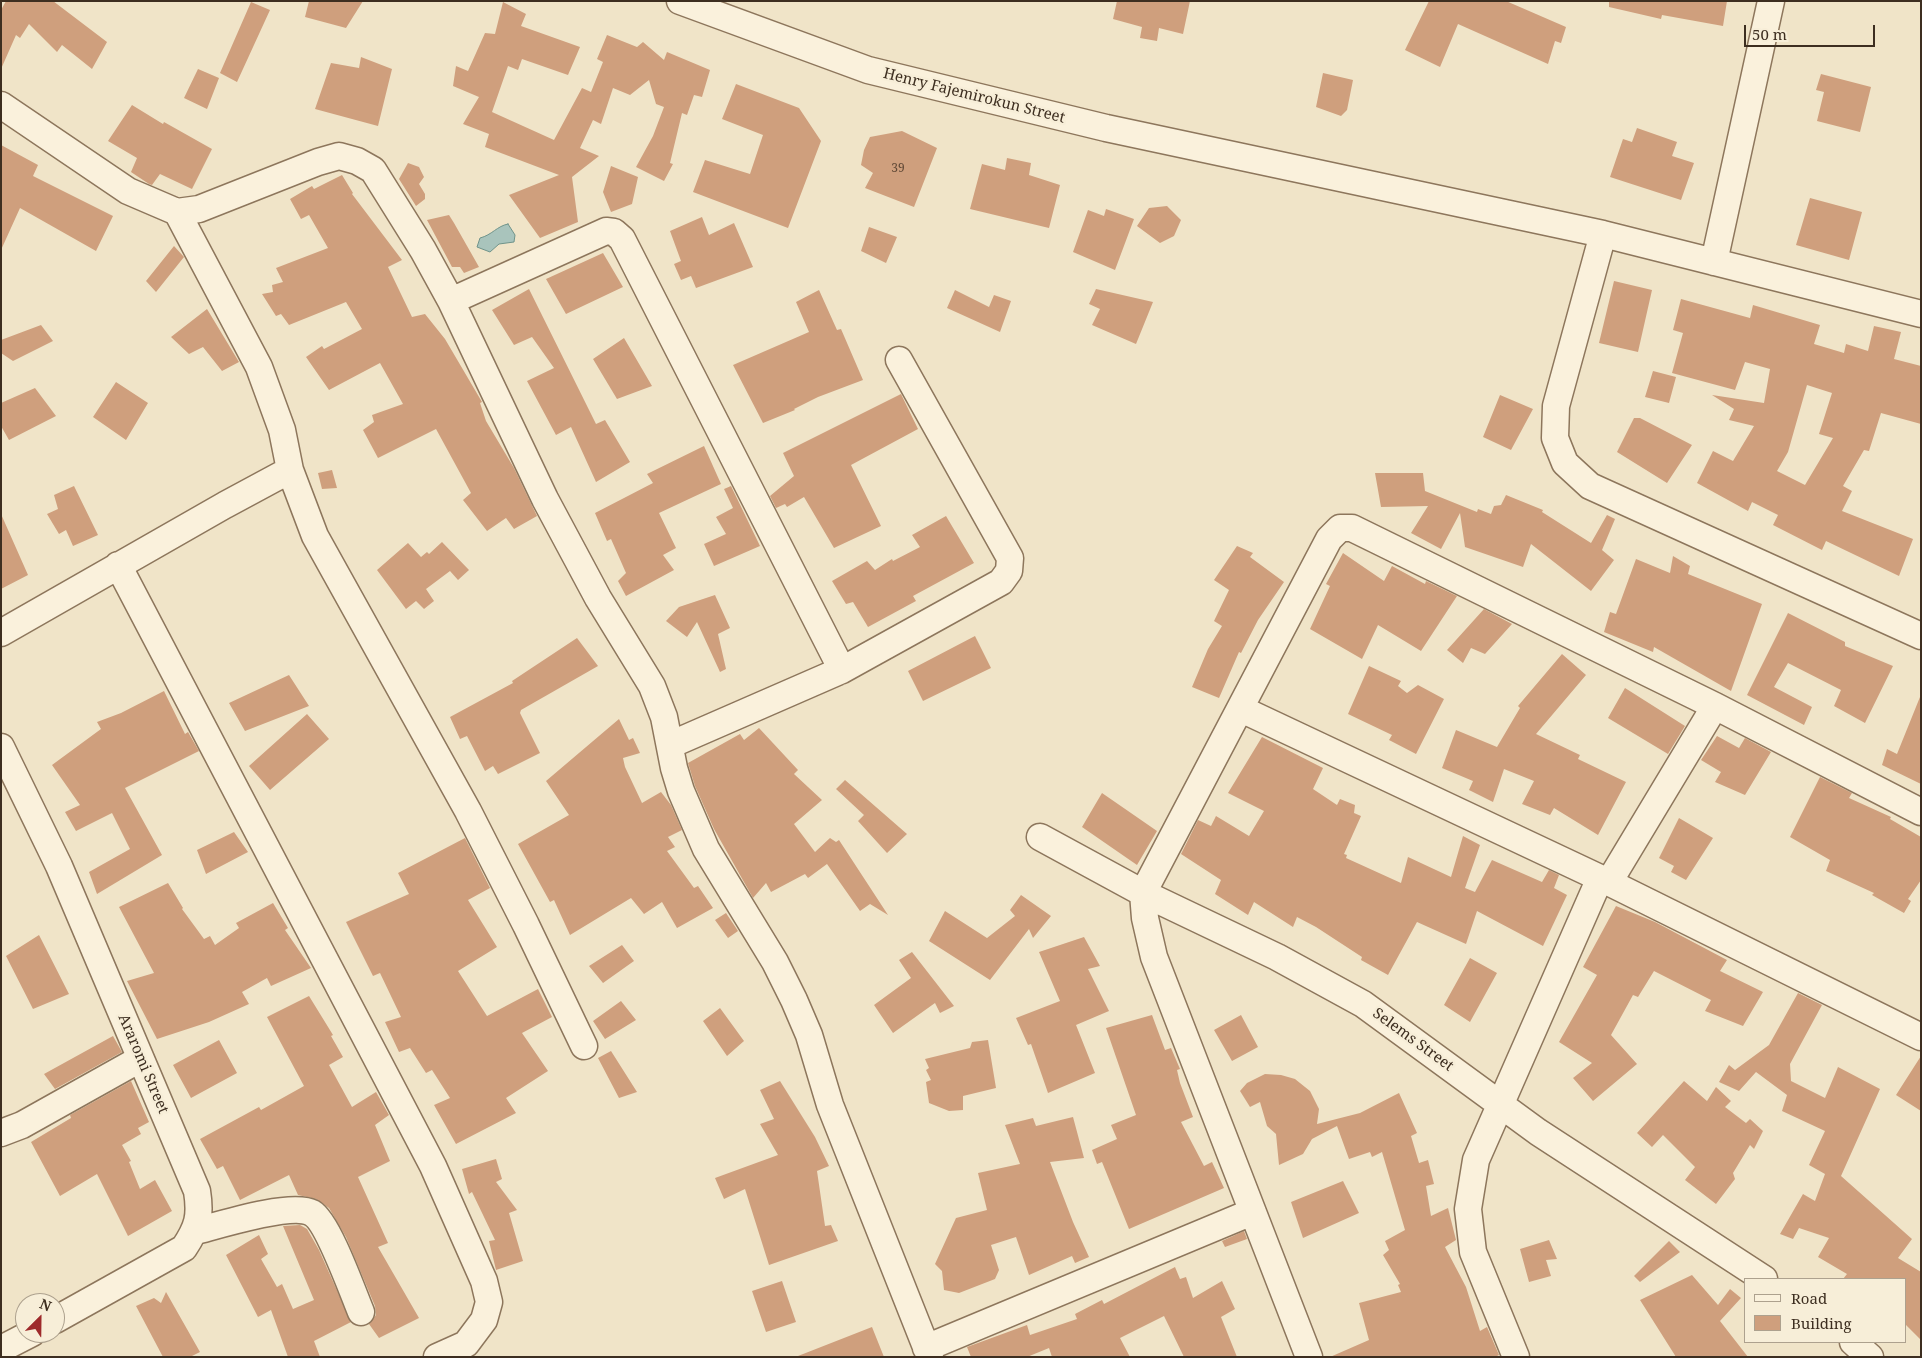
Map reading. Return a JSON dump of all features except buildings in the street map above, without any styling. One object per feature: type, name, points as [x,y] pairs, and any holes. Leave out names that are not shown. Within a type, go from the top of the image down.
[{"type":"street","name":"Henry Fajemirokun Street","points":[[680,1],[868,70],[1106,128],[1604,234],[1921,314]]},
{"type":"street","points":[[1714,262],[1771,1]]},
{"type":"street","points":[[1,106],[128,191],[176,212],[200,209],[318,162],[339,156],[356,161],[373,170],[423,250],[451,301],[545,499],[598,598],[652,686],[664,717],[681,791],[706,850],[775,962],[794,1000],[809,1035],[830,1105],[928,1352],[1252,1212]]},
{"type":"street","points":[[176,212],[258,367],[282,430],[290,470],[315,536],[468,811],[526,925],[584,1046]]},
{"type":"street","points":[[451,301],[606,231],[614,232],[622,239],[842,670]]},
{"type":"street","points":[[1604,234],[1556,406],[1555,438],[1565,463],[1590,486],[1921,636]]},
{"type":"street","points":[[670,745],[842,670],[1001,582],[1009,571],[1010,558],[900,360]]},
{"type":"street","points":[[1,632],[290,470]]},
{"type":"street","points":[[1310,1357],[1154,957],[1145,918],[1143,893],[1329,539],[1340,528],[1352,528],[1714,706],[1921,812]]},
{"type":"street","points":[[118,565],[433,1166],[484,1282],[489,1302],[484,1320],[466,1344],[437,1357]]},
{"type":"street","points":[[1516,1357],[1473,1252],[1468,1210],[1476,1160],[1498,1104],[1604,880],[1714,706]]},
{"type":"street","points":[[1241,709],[1604,880],[1921,1037]]},
{"type":"street","name":"Araromi Street","points":[[1,747],[59,866],[197,1191],[200,1208],[196,1231]]},
{"type":"street","name":"Selems Street","points":[[1040,837],[1143,893],[1286,962],[1363,1004],[1498,1104],[1762,1278]]},
{"type":"street","points":[[1,1133],[22,1126],[140,1058]]},
{"type":"street","points":[[65,1314],[184,1248],[196,1231],[270,1213],[302,1210],[313,1214],[324,1227],[361,1312]]},
{"type":"street","points":[[1,1349],[15,1342]]},
{"type":"street","points":[[1854,1343],[1870,1357]]},
{"type":"water","points":[[508,224],[515,235],[514,242],[499,244],[490,252],[477,247],[480,238]]}]
